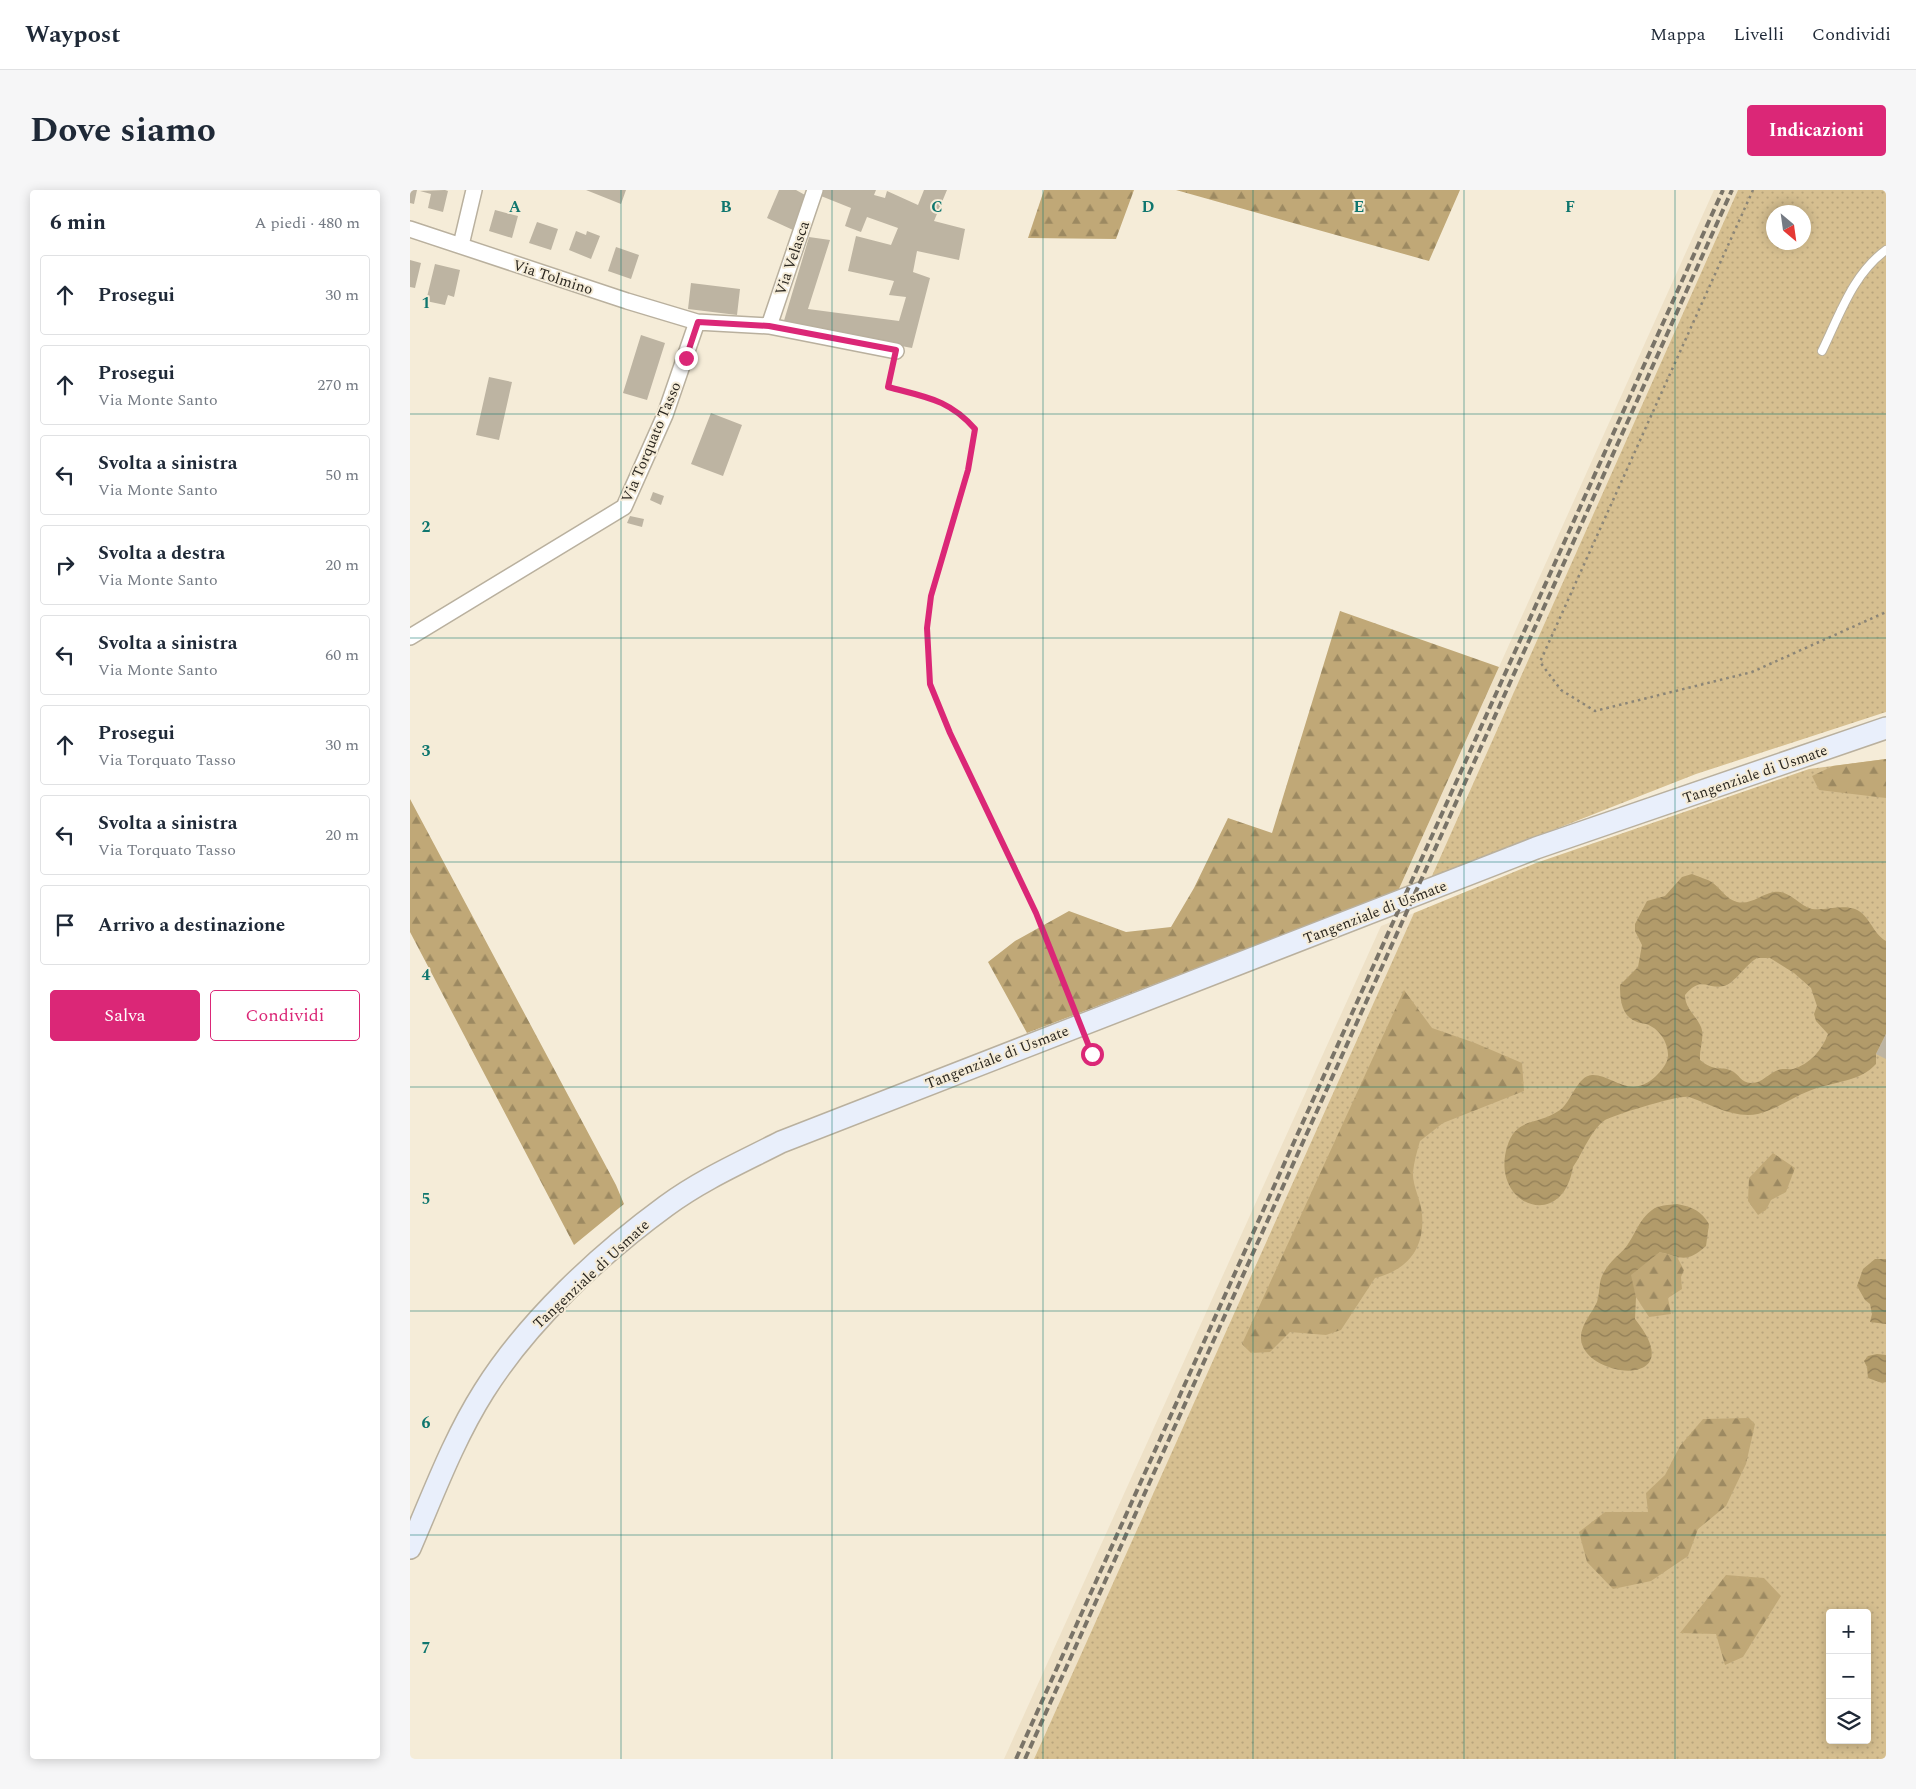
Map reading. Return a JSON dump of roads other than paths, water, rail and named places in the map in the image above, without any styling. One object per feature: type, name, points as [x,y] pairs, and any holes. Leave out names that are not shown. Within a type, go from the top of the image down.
[{"type":"main road","name":"Tangenziale di Usmate","points":[[410,1548],[451,1452],[484,1391],[523,1338],[566,1292],[614,1248],[666,1205],[715,1175],[790,1138],[1536,848],[1886,728]]},
{"type":"street","points":[[461,245],[474,190]]},
{"type":"street","name":"Via Velasca","points":[[769,326],[815,190]]},
{"type":"street","name":"Via Tolmino","points":[[410,229],[571,283],[698,322]]},
{"type":"street","points":[[698,322],[769,326],[896,350]]},
{"type":"street","name":"Via Torquato Tasso","points":[[410,637],[624,506],[666,415],[698,322]]},
{"type":"lane","points":[[1822,351],[1857,278],[1875,258],[1886,250]]},
{"type":"water","points":[[1692,874],[1708,880],[1730,899],[1737,902],[1752,901],[1769,893],[1780,892],[1812,909],[1850,908],[1864,915],[1881,938],[1886,941],[1886,1034],[1876,1054],[1876,1064],[1870,1070],[1849,1080],[1817,1088],[1758,1114],[1731,1113],[1689,1097],[1683,1097],[1611,1117],[1605,1120],[1591,1136],[1573,1167],[1566,1187],[1556,1200],[1543,1205],[1530,1204],[1518,1196],[1509,1184],[1505,1167],[1507,1147],[1516,1130],[1560,1110],[1578,1084],[1587,1076],[1599,1076],[1622,1084],[1638,1086],[1647,1083],[1656,1076],[1666,1062],[1668,1052],[1665,1041],[1651,1026],[1636,1022],[1627,1015],[1621,1001],[1620,985],[1638,967],[1642,945],[1635,931],[1635,924],[1647,901],[1665,896],[1682,877]],"holes":[[[1757,958],[1770,958],[1794,973],[1811,988],[1817,1006],[1814,1014],[1816,1021],[1828,1034],[1819,1051],[1805,1064],[1793,1069],[1778,1070],[1758,1082],[1748,1083],[1728,1069],[1714,1068],[1700,1060],[1702,1031],[1685,1000],[1685,995],[1700,984],[1724,986],[1736,978]]]},
{"type":"water","points":[[1677,1204],[1696,1210],[1709,1224],[1706,1246],[1694,1255],[1684,1258],[1660,1252],[1631,1275],[1636,1297],[1635,1319],[1649,1342],[1651,1358],[1643,1368],[1629,1371],[1612,1368],[1596,1361],[1585,1350],[1581,1336],[1585,1322],[1597,1302],[1604,1273],[1610,1263],[1626,1247],[1640,1222],[1652,1210],[1657,1207]]},
{"type":"water","points":[[1875,1259],[1886,1259],[1886,1324],[1870,1322],[1872,1314],[1870,1304],[1865,1300],[1857,1286],[1863,1269]]},
{"type":"water","points":[[1886,1355],[1886,1382],[1882,1383],[1868,1378],[1867,1367],[1864,1361],[1868,1356]]},
{"type":"railway","points":[[1016,1759],[1723,190]]},
{"type":"railway","points":[[1025,1759],[1732,190]]}]
